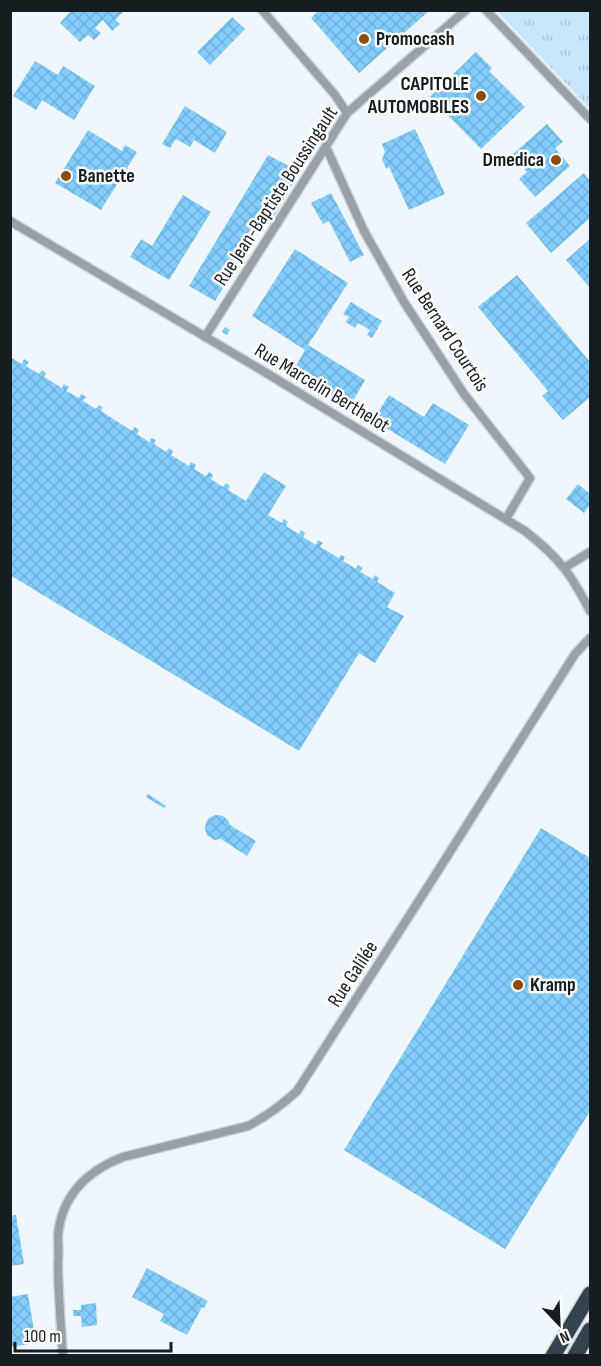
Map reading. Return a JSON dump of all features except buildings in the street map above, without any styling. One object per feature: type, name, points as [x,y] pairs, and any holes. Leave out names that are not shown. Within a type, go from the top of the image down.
[{"type":"highway","points":[[553,1356],[591,1294]]},
{"type":"highway","points":[[575,1356],[591,1330]]},
{"type":"street","points":[[262,10],[335,95],[347,113]]},
{"type":"street","name":"Rue Jean-Baptiste Boussingault","points":[[205,337],[347,113],[466,10]]},
{"type":"street","points":[[486,10],[591,119]]},
{"type":"street","name":"Rue Bernard Courtois","points":[[326,147],[364,231],[404,302],[464,394],[530,478],[506,519]]},
{"type":"street","name":"Rue Marcelin Berthelot","points":[[10,221],[506,519],[542,545],[564,568],[591,611]]},
{"type":"street","points":[[564,568],[591,552]]},
{"type":"street","name":"Rue Galilée","points":[[63,1356],[58,1236],[70,1197],[93,1172],[108,1163],[123,1157],[248,1126],[281,1106],[297,1091],[575,654],[591,638]]},
{"type":"green space","points":[[590,11],[590,109],[498,12]]},
{"type":"place","name":"Promocash","points":[[364,39]]},
{"type":"place","name":"CAPITOLE AUTOMOBILES","points":[[481,96]]},
{"type":"place","name":"Dmedica","points":[[556,160]]},
{"type":"place","name":"Banette","points":[[66,176]]},
{"type":"place","name":"Kramp","points":[[518,985]]}]
